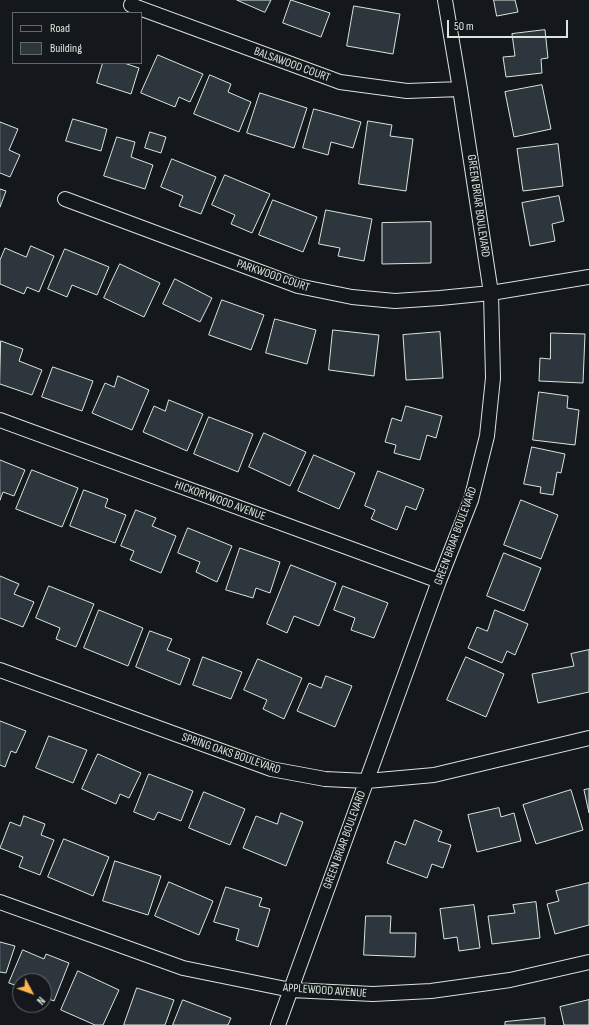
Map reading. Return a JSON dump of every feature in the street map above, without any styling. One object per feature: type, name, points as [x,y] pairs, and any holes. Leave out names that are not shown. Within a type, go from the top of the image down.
[{"type":"street","name":"GREEN BRIAR BOULEVARD","points":[[278,1025],[439,581],[472,500],[487,436],[493,378],[491,293],[445,0]]},
{"type":"street","name":"BALSAWOOD COURT","points":[[131,5],[340,82],[407,91],[460,89]]},
{"type":"street","name":"PARKWOOD COURT","points":[[65,199],[298,286],[352,297],[395,301],[491,293],[589,277]]},
{"type":"street","name":"HICKORYWOOD AVENUE","points":[[0,420],[439,581]]},
{"type":"street","name":"SPRING OAKS BOULEVARD","points":[[0,670],[271,770],[325,779],[367,781],[434,775],[589,738]]},
{"type":"street","name":"APPLEWOOD AVENUE","points":[[0,902],[183,968],[290,990],[373,994],[432,991],[510,980],[589,962]]},
{"type":"building","points":[[237,0],[271,0],[265,12]]},
{"type":"building","points":[[291,0],[330,13],[321,37],[283,23]]},
{"type":"building","points":[[494,0],[515,0],[518,12],[497,16]]},
{"type":"building","points":[[354,6],[400,14],[393,54],[347,46]]},
{"type":"building","points":[[545,30],[548,58],[541,59],[542,73],[506,77],[503,57],[515,56],[512,34]]},
{"type":"building","points":[[158,55],[203,74],[190,102],[179,97],[175,107],[141,93]]},
{"type":"building","points":[[103,64],[127,64],[139,68],[131,94],[97,83]]},
{"type":"building","points":[[210,75],[231,84],[228,92],[251,102],[239,132],[194,114]]},
{"type":"building","points":[[542,85],[551,129],[514,137],[505,92]]},
{"type":"building","points":[[260,93],[307,108],[294,148],[247,133]]},
{"type":"building","points":[[314,109],[361,122],[353,148],[331,142],[328,155],[303,148]]},
{"type":"building","points":[[73,119],[107,129],[101,151],[66,141]]},
{"type":"building","points":[[368,121],[392,125],[390,136],[413,139],[406,191],[359,184]]},
{"type":"building","points":[[0,122],[18,129],[9,150],[20,155],[10,177],[0,173]]},
{"type":"building","points":[[150,132],[166,137],[161,153],[145,148]]},
{"type":"building","points":[[117,137],[135,142],[131,157],[153,165],[145,189],[104,176]]},
{"type":"building","points":[[558,144],[563,186],[523,191],[517,149]]},
{"type":"building","points":[[172,159],[216,177],[201,214],[179,206],[183,196],[161,187]]},
{"type":"building","points":[[225,175],[270,194],[252,233],[231,224],[235,215],[212,205]]},
{"type":"building","points":[[0,189],[6,191],[0,207]]},
{"type":"building","points":[[559,196],[564,221],[552,224],[555,241],[530,246],[522,203]]},
{"type":"building","points":[[273,200],[317,217],[303,252],[259,235]]},
{"type":"building","points":[[326,210],[372,219],[364,261],[338,256],[340,248],[319,244]]},
{"type":"building","points":[[431,222],[431,263],[382,264],[382,223]]},
{"type":"building","points":[[31,246],[54,256],[39,292],[27,287],[24,294],[0,284],[0,260],[5,248],[26,257]]},
{"type":"building","points":[[65,249],[109,267],[97,295],[72,285],[67,297],[48,289]]},
{"type":"building","points":[[120,264],[160,283],[144,317],[104,298]]},
{"type":"building","points":[[175,279],[212,298],[200,322],[163,304]]},
{"type":"building","points":[[222,300],[264,315],[251,350],[209,335]]},
{"type":"building","points":[[275,319],[316,330],[307,364],[266,353]]},
{"type":"building","points":[[333,330],[379,335],[374,376],[329,370]]},
{"type":"building","points":[[440,332],[443,378],[406,380],[403,335]]},
{"type":"building","points":[[551,333],[585,334],[583,383],[539,381],[540,358],[550,359]]},
{"type":"building","points":[[1,341],[23,349],[19,361],[42,370],[32,395],[0,384]]},
{"type":"building","points":[[53,367],[93,381],[82,411],[42,397]]},
{"type":"building","points":[[118,376],[149,390],[132,430],[92,413],[105,383],[114,387]]},
{"type":"building","points":[[539,392],[568,396],[567,408],[579,410],[575,445],[533,440]]},
{"type":"building","points":[[169,400],[203,414],[187,451],[143,432],[154,406],[165,411]]},
{"type":"building","points":[[406,406],[442,416],[436,438],[427,435],[420,460],[394,453],[396,445],[385,442],[392,418],[401,421]]},
{"type":"building","points":[[209,417],[253,434],[238,472],[194,454]]},
{"type":"building","points":[[264,433],[306,452],[290,486],[249,467]]},
{"type":"building","points":[[532,447],[565,454],[561,473],[557,472],[553,495],[540,493],[541,487],[524,484]]},
{"type":"building","points":[[314,455],[355,473],[339,509],[298,491]]},
{"type":"building","points":[[0,460],[25,470],[14,496],[3,492],[0,500]]},
{"type":"building","points":[[32,470],[78,488],[62,527],[16,509]]},
{"type":"building","points":[[378,471],[424,489],[416,510],[406,506],[397,530],[371,519],[375,510],[365,506]]},
{"type":"building","points":[[84,490],[108,499],[105,507],[126,515],[115,543],[70,526]]},
{"type":"building","points":[[521,500],[558,515],[541,559],[504,545]]},
{"type":"building","points":[[136,510],[156,518],[152,526],[176,536],[161,573],[130,560],[134,551],[121,546]]},
{"type":"building","points":[[188,528],[232,546],[217,582],[196,572],[200,562],[178,553]]},
{"type":"building","points":[[240,548],[280,562],[270,593],[256,588],[253,598],[226,590]]},
{"type":"building","points":[[504,553],[541,568],[524,611],[487,596]]},
{"type":"building","points":[[291,565],[336,583],[319,626],[294,616],[287,633],[267,624]]},
{"type":"building","points":[[0,576],[19,584],[14,594],[34,602],[23,627],[0,618]]},
{"type":"building","points":[[49,586],[94,604],[76,647],[56,639],[60,628],[36,618]]},
{"type":"building","points":[[343,586],[388,603],[374,638],[351,630],[355,618],[334,610]]},
{"type":"building","points":[[99,610],[143,628],[128,666],[84,648]]},
{"type":"building","points":[[495,610],[528,624],[515,655],[507,651],[502,663],[468,648],[477,627],[487,631]]},
{"type":"building","points":[[150,631],[172,639],[167,650],[190,659],[180,685],[136,667]]},
{"type":"building","points":[[589,650],[589,692],[538,703],[532,674],[574,666],[571,654]]},
{"type":"building","points":[[203,657],[242,672],[231,699],[193,685]]},
{"type":"building","points":[[466,657],[504,674],[486,717],[447,700]]},
{"type":"building","points":[[258,659],[302,678],[284,719],[263,709],[267,700],[244,690]]},
{"type":"building","points":[[326,676],[352,686],[335,727],[297,711],[309,683],[321,688]]},
{"type":"building","points":[[0,721],[26,731],[16,753],[11,751],[5,767],[0,765]]},
{"type":"building","points":[[49,736],[87,750],[73,783],[36,768]]},
{"type":"building","points":[[98,754],[141,773],[129,798],[120,794],[116,804],[82,789]]},
{"type":"building","points":[[149,774],[193,791],[181,821],[158,812],[154,820],[134,812]]},
{"type":"building","points":[[589,789],[589,813],[584,790]]},
{"type":"building","points":[[571,790],[583,830],[536,844],[523,805]]},
{"type":"building","points":[[204,792],[245,809],[230,845],[189,828]]},
{"type":"building","points":[[499,808],[501,817],[514,813],[521,841],[477,852],[468,815]]},
{"type":"building","points":[[281,813],[303,822],[286,866],[243,848],[256,816],[277,824]]},
{"type":"building","points":[[24,816],[45,824],[41,835],[54,840],[40,875],[19,867],[23,857],[0,848],[10,822],[20,826]]},
{"type":"building","points":[[415,820],[442,831],[438,841],[451,845],[443,868],[432,864],[427,878],[387,863],[395,841],[405,845]]},
{"type":"building","points":[[64,839],[109,857],[93,896],[48,877]]},
{"type":"building","points":[[115,861],[161,876],[148,915],[103,901]]},
{"type":"building","points":[[169,882],[213,901],[199,935],[155,916]]},
{"type":"building","points":[[589,883],[589,925],[555,934],[547,904],[559,901],[556,891]]},
{"type":"building","points":[[226,887],[262,898],[259,906],[270,909],[258,947],[236,940],[239,929],[214,922]]},
{"type":"building","points":[[536,902],[540,938],[492,944],[488,916],[515,913],[513,905]]},
{"type":"building","points":[[474,905],[480,948],[459,951],[457,937],[444,939],[440,909]]},
{"type":"building","points":[[366,916],[391,916],[390,933],[416,933],[415,957],[364,955]]},
{"type":"building","points":[[0,942],[15,946],[6,973],[0,972]]},
{"type":"building","points":[[23,950],[44,959],[46,954],[69,963],[54,1001],[52,1000],[52,973],[13,973]]},
{"type":"building","points":[[78,971],[119,990],[103,1025],[95,1025],[61,1010]]},
{"type":"building","points":[[12,976],[12,984],[9,983]]},
{"type":"building","points":[[137,988],[174,1000],[165,1025],[124,1025]]},
{"type":"building","points":[[183,1000],[231,1018],[228,1025],[173,1025]]},
{"type":"building","points":[[589,1000],[589,1025],[564,1025],[560,1007]]},
{"type":"building","points":[[545,1018],[545,1025],[505,1025],[505,1022]]}]
